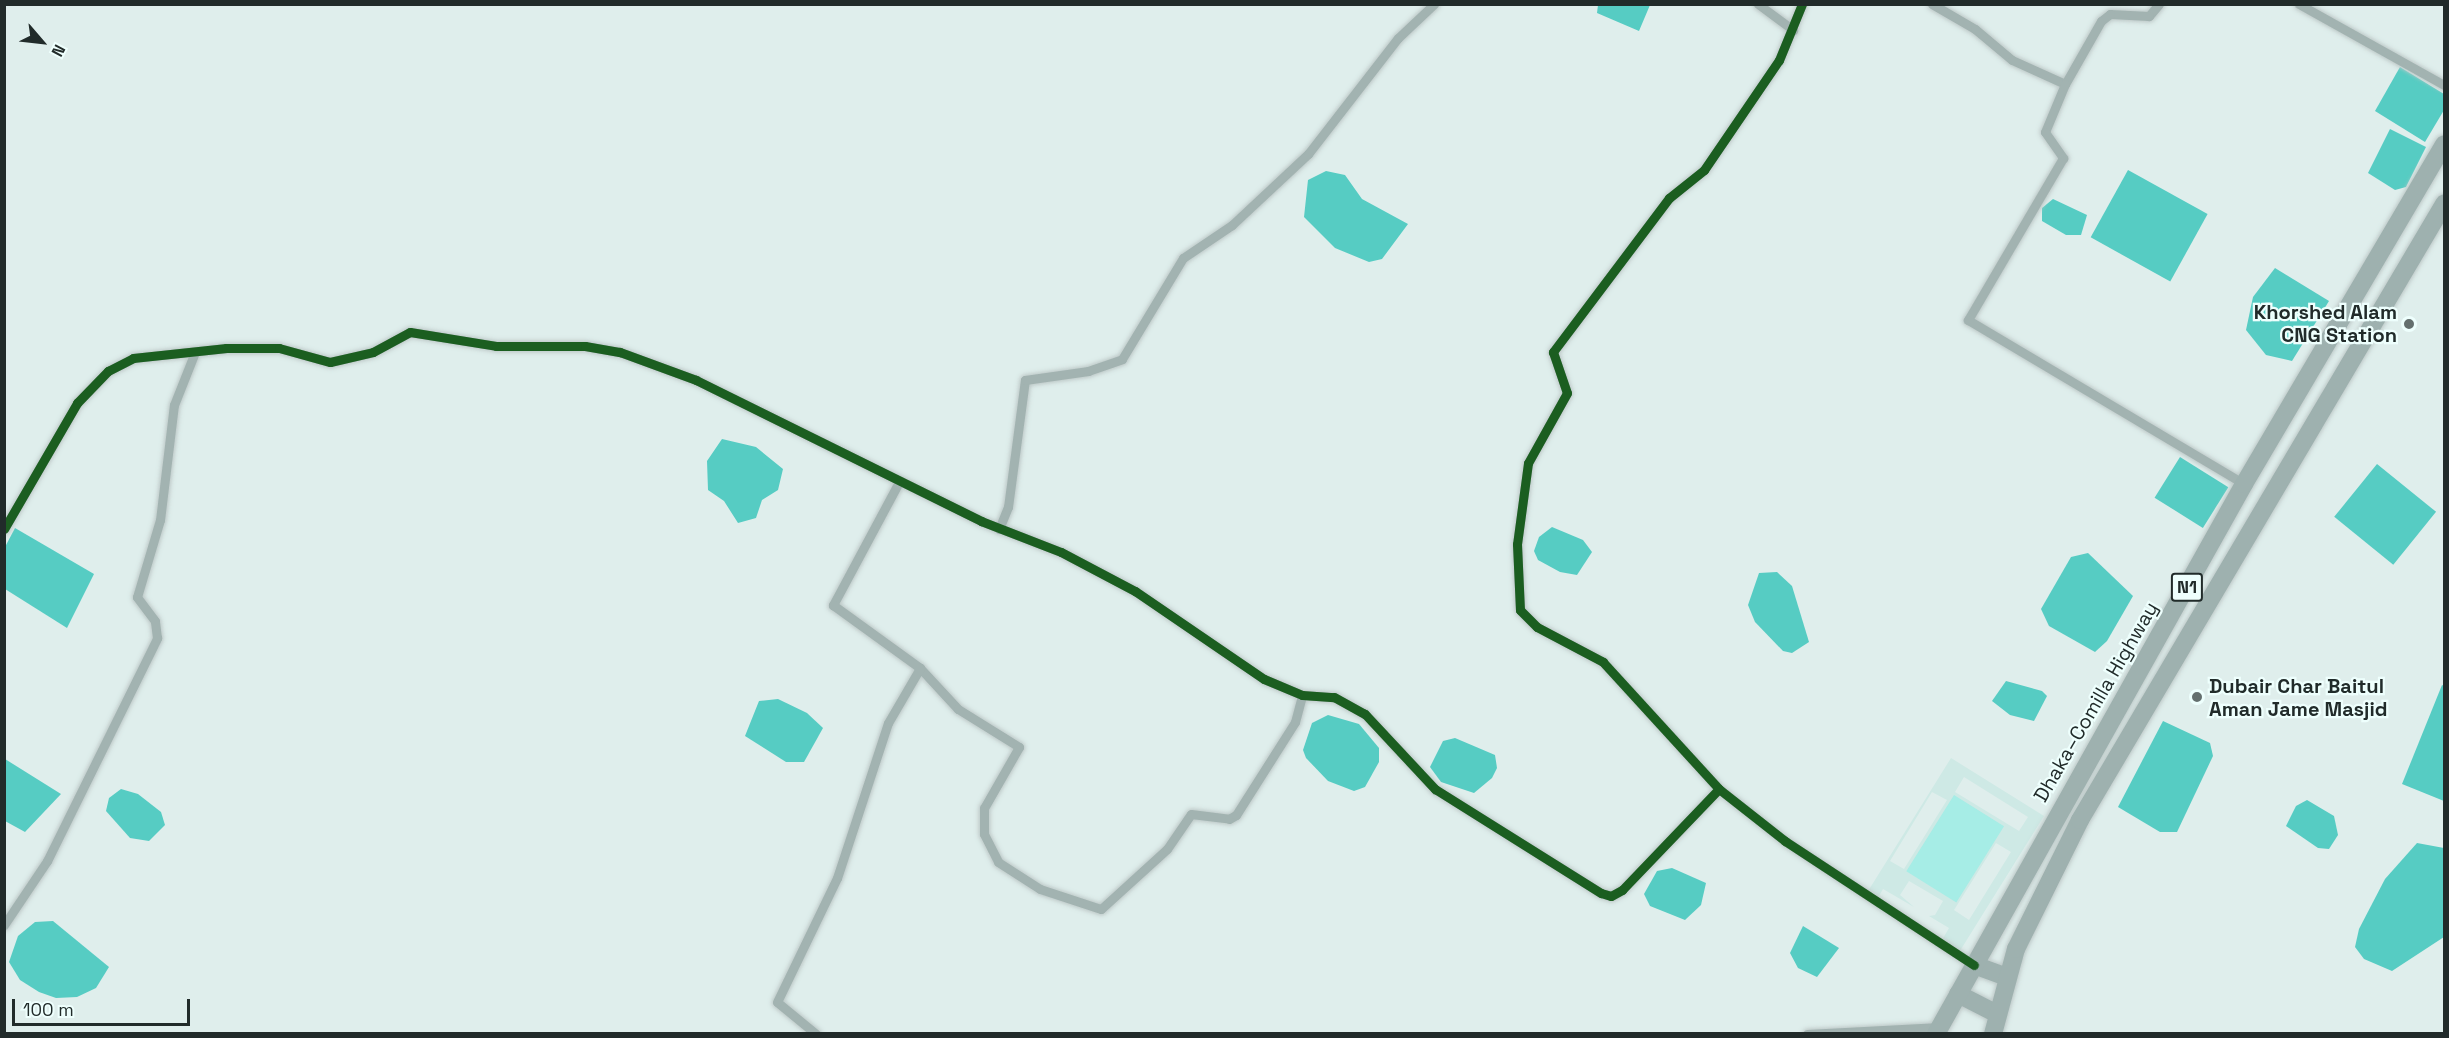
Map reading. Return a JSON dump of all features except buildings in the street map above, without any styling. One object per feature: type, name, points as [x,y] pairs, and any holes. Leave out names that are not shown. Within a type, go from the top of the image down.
[{"type":"highway","name":"Dhaka–Comilla Highway","points":[[1938,1030],[2244,484],[2445,145]]},
{"type":"highway","name":"N1","points":[[1993,1034],[2007,977],[2039,897],[2080,820],[2445,204]]},
{"type":"highway","points":[[1974,965],[2007,977]]},
{"type":"highway","points":[[1958,994],[1997,1014]]},
{"type":"street","points":[[999,529],[1008,507],[1025,380],[1088,371],[1122,359],[1183,258],[1232,225],[1308,154],[1398,38],[1434,4]]},
{"type":"street","points":[[1758,4],[1793,30]]},
{"type":"street","points":[[1802,4],[1779,60],[1704,170],[1655,215],[1553,352],[1567,393],[1528,463],[1517,544],[1520,610],[1536,627],[1604,663],[1719,789],[1804,854],[1974,965]]},
{"type":"street","points":[[1932,4],[1975,29],[2012,60],[2064,84]]},
{"type":"street","points":[[2159,4],[2149,16],[2104,16],[2064,84],[2045,132],[2063,158],[1968,320],[2244,484]]},
{"type":"street","points":[[2299,4],[2445,85]]},
{"type":"street","points":[[4,529],[77,403],[108,370],[133,358],[279,348],[330,362],[373,352],[410,332],[496,346],[585,346],[620,352],[696,380],[899,482],[999,529],[1061,552],[1135,591],[1235,661],[1302,695],[1334,697],[1365,714],[1435,789],[1572,879],[1611,896],[1670,842],[1719,789]]},
{"type":"street","points":[[4,926],[47,861],[157,638],[155,621],[137,597],[161,510],[174,405],[195,352]]},
{"type":"street","points":[[899,482],[833,605],[920,668],[958,709],[1019,747],[984,807],[984,834],[998,862],[1040,889],[1101,909],[1167,849],[1191,814],[1229,819],[1236,815],[1295,722],[1302,695]]},
{"type":"street","points":[[816,1034],[777,1002],[837,878],[888,723],[920,668]]},
{"type":"street","points":[[1807,1034],[1938,1030]]},
{"type":"shaded area","points":[[1598,4],[1650,5],[1639,31],[1597,13]]},
{"type":"shaded area","points":[[2400,67],[2444,94],[2444,110],[2425,142],[2375,111]]},
{"type":"shaded area","points":[[2390,129],[2426,147],[2406,187],[2395,190],[2368,173]]},
{"type":"shaded area","points":[[2128,170],[2208,214],[2170,281],[2091,237]]},
{"type":"shaded area","points":[[1326,171],[1345,175],[1362,199],[1408,224],[1382,259],[1369,262],[1335,248],[1304,217],[1308,180]]},
{"type":"shaded area","points":[[2053,199],[2087,215],[2081,235],[2066,235],[2042,221],[2042,208]]},
{"type":"shaded area","points":[[2275,268],[2329,301],[2292,361],[2266,355],[2246,330],[2253,297]]},
{"type":"shaded area","points":[[722,439],[756,447],[783,469],[778,490],[762,500],[756,518],[738,523],[724,501],[708,490],[707,461]]},
{"type":"shaded area","points":[[2180,457],[2228,487],[2203,528],[2155,498]]},
{"type":"shaded area","points":[[2377,464],[2436,512],[2393,565],[2334,517]]},
{"type":"shaded area","points":[[1552,527],[1583,540],[1592,552],[1577,575],[1560,572],[1538,560],[1534,551],[1539,537]]},
{"type":"shaded area","points":[[15,528],[94,574],[67,628],[5,589],[5,547]]},
{"type":"shaded area","points":[[2088,553],[2133,596],[2107,641],[2095,652],[2049,626],[2041,609],[2071,557]]},
{"type":"shaded area","points":[[1777,572],[1792,586],[1809,642],[1792,653],[1783,651],[1755,622],[1748,605],[1759,573]]},
{"type":"shaded area","points":[[2006,681],[2042,691],[2047,696],[2034,721],[2010,715],[1992,701]]},
{"type":"shaded area","points":[[2442,685],[2444,686],[2444,801],[2402,784]]},
{"type":"shaded area","points":[[778,699],[807,713],[823,728],[804,762],[786,762],[745,736],[759,701]]},
{"type":"shaded area","points":[[1328,715],[1359,724],[1379,748],[1379,762],[1365,787],[1354,791],[1328,781],[1306,758],[1303,750],[1312,723]]},
{"type":"shaded area","points":[[2163,721],[2210,743],[2213,756],[2177,832],[2160,832],[2118,807]]},
{"type":"shaded area","points":[[1455,738],[1495,755],[1497,768],[1492,778],[1474,793],[1441,782],[1430,767],[1443,741]]},
{"type":"shaded area","points":[[1951,758],[2044,816],[1958,954],[1865,896]],"holes":[[[1964,777],[2028,817],[2019,831],[1955,792]],[[1932,792],[1947,800],[1904,869],[1890,861]],[[1996,843],[2011,852],[1969,920],[1954,910]],[[1909,881],[1943,901],[1935,915],[1929,916],[1949,928],[1942,940],[1876,901],[1883,889],[1914,907],[1900,895]]]},
{"type":"shaded area","points":[[5,759],[61,794],[25,832],[5,821]]},
{"type":"shaded area","points":[[121,789],[138,794],[161,812],[165,825],[149,841],[130,838],[106,811],[109,798]]},
{"type":"shaded area","points":[[1954,795],[2004,826],[1956,903],[1906,871]]},
{"type":"shaded area","points":[[2307,800],[2334,816],[2338,835],[2329,849],[2318,848],[2286,826],[2296,806]]},
{"type":"shaded area","points":[[2417,843],[2444,848],[2444,937],[2392,971],[2364,959],[2355,947],[2359,929],[2385,879]]},
{"type":"shaded area","points":[[1672,868],[1706,883],[1701,905],[1685,920],[1650,906],[1644,894],[1657,871]]},
{"type":"shaded area","points":[[53,921],[109,967],[96,988],[77,997],[56,998],[39,992],[20,980],[9,962],[18,936],[35,922]]},
{"type":"shaded area","points":[[1803,926],[1839,948],[1817,977],[1798,968],[1790,953]]},
{"type":"cycle path","points":[[1802,4],[1779,60],[1704,170],[1669,198],[1553,352],[1567,393],[1528,463],[1517,544],[1520,610],[1537,627],[1603,662],[1719,789],[1785,841],[1974,965]]},
{"type":"cycle path","points":[[4,529],[77,403],[108,371],[133,358],[226,348],[279,348],[330,362],[373,352],[410,332],[496,346],[585,346],[620,352],[696,380],[981,521],[1061,552],[1135,591],[1264,679],[1302,695],[1334,697],[1365,714],[1435,789],[1601,893],[1611,896],[1622,890],[1719,789]]},
{"type":"place","name":"Khorshed Alam CNG Station","points":[[2409,324]]},
{"type":"place","name":"Dubair Char Baitul Aman Jame Masjid","points":[[2197,697]]}]
